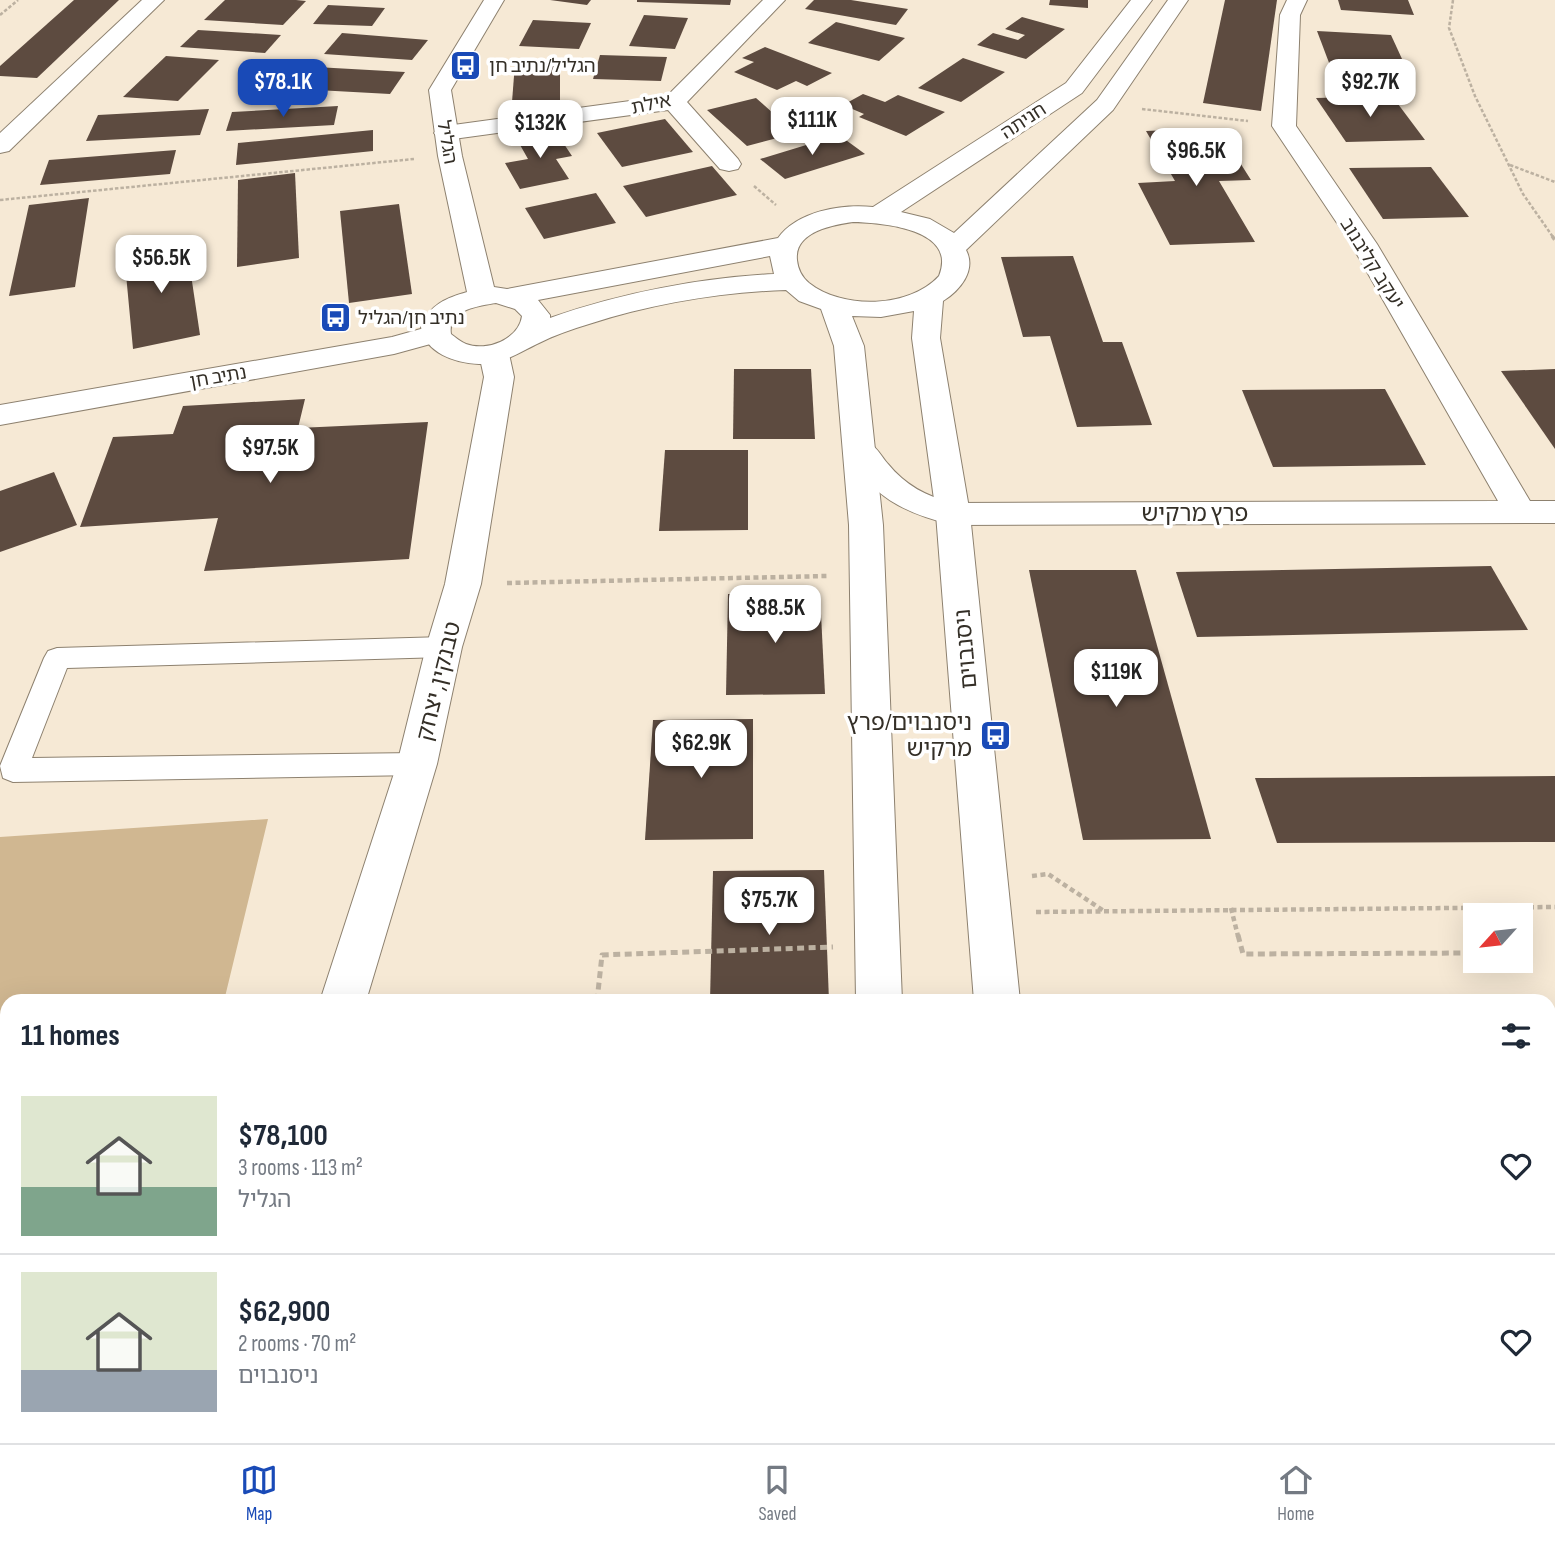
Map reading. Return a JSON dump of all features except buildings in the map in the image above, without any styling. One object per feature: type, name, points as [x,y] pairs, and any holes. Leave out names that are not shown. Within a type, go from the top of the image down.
[{"type":"street","points":[[0,146],[154,0]]},
{"type":"street","name":"הגליל","points":[[494,0],[440,90],[448,145],[496,297]]},
{"type":"street","name":"אילת","points":[[448,145],[674,102],[775,0]]},
{"type":"street","name":"חניתה","points":[[880,214],[1074,88],[1142,0]]},
{"type":"street","name":"חניתה","points":[[952,249],[1105,105],[1178,0]]},
{"type":"street","points":[[1284,126],[1290,15],[1297,0]]},
{"type":"street","points":[[674,102],[729,164]]},
{"type":"street","name":"יעקב קליבנוב","points":[[1284,126],[1364,244],[1521,513]]},
{"type":"street","points":[[792,282],[733,285],[592,312],[562,321],[518,346],[494,354],[455,351],[444,345],[435,334],[437,321],[443,312],[454,304],[794,237],[825,219],[853,214],[880,214],[925,226],[942,237],[952,249],[957,262],[954,275],[945,288],[929,298],[883,309],[833,304],[809,295],[792,282],[784,270],[781,258],[794,237]]},
{"type":"street","points":[[496,297],[524,302],[533,309],[538,318],[536,328],[529,338]]},
{"type":"street","name":"ניסנבוים","points":[[929,298],[926,338],[953,514],[996,994]]},
{"type":"street","points":[[833,304],[849,346],[860,450],[879,994]]},
{"type":"street","name":"נתיב חן","points":[[0,415],[394,345],[435,334]]},
{"type":"street","name":"טבנקין, יצחק","points":[[345,994],[417,764],[444,648],[463,584],[499,377],[494,354]]},
{"type":"street","name":"פרץ מרקיש","points":[[860,450],[887,485],[907,500],[953,514],[1555,512]]},
{"type":"lane","points":[[417,764],[13,770],[57,658],[444,648]]},
{"type":"path","points":[[0,15],[18,0]]},
{"type":"path","points":[[1453,0],[1449,28],[1475,96],[1523,194],[1555,240]]},
{"type":"path","points":[[1105,105],[1284,126]]},
{"type":"path","points":[[0,200],[448,145]]},
{"type":"path","points":[[729,164],[794,237]]},
{"type":"path","points":[[1509,165],[1555,182]]},
{"type":"path","points":[[463,584],[866,575]]},
{"type":"path","points":[[986,880],[1048,874],[1105,911]]},
{"type":"path","points":[[1030,912],[1555,907]]},
{"type":"path","points":[[1231,908],[1243,954],[1463,953]]},
{"type":"path","points":[[598,994],[602,955],[848,947]]},
{"type":"shaded area","points":[[268,819],[226,994],[0,994],[0,837]]},
{"type":"place","name":"הגליל/נתיב חן","points":[[466,65]]},
{"type":"place","name":"נתיב חן/הגליל","points":[[335,317]]},
{"type":"place","name":"ניסנבוים/פרץ מרקיש","points":[[995,735]]}]
